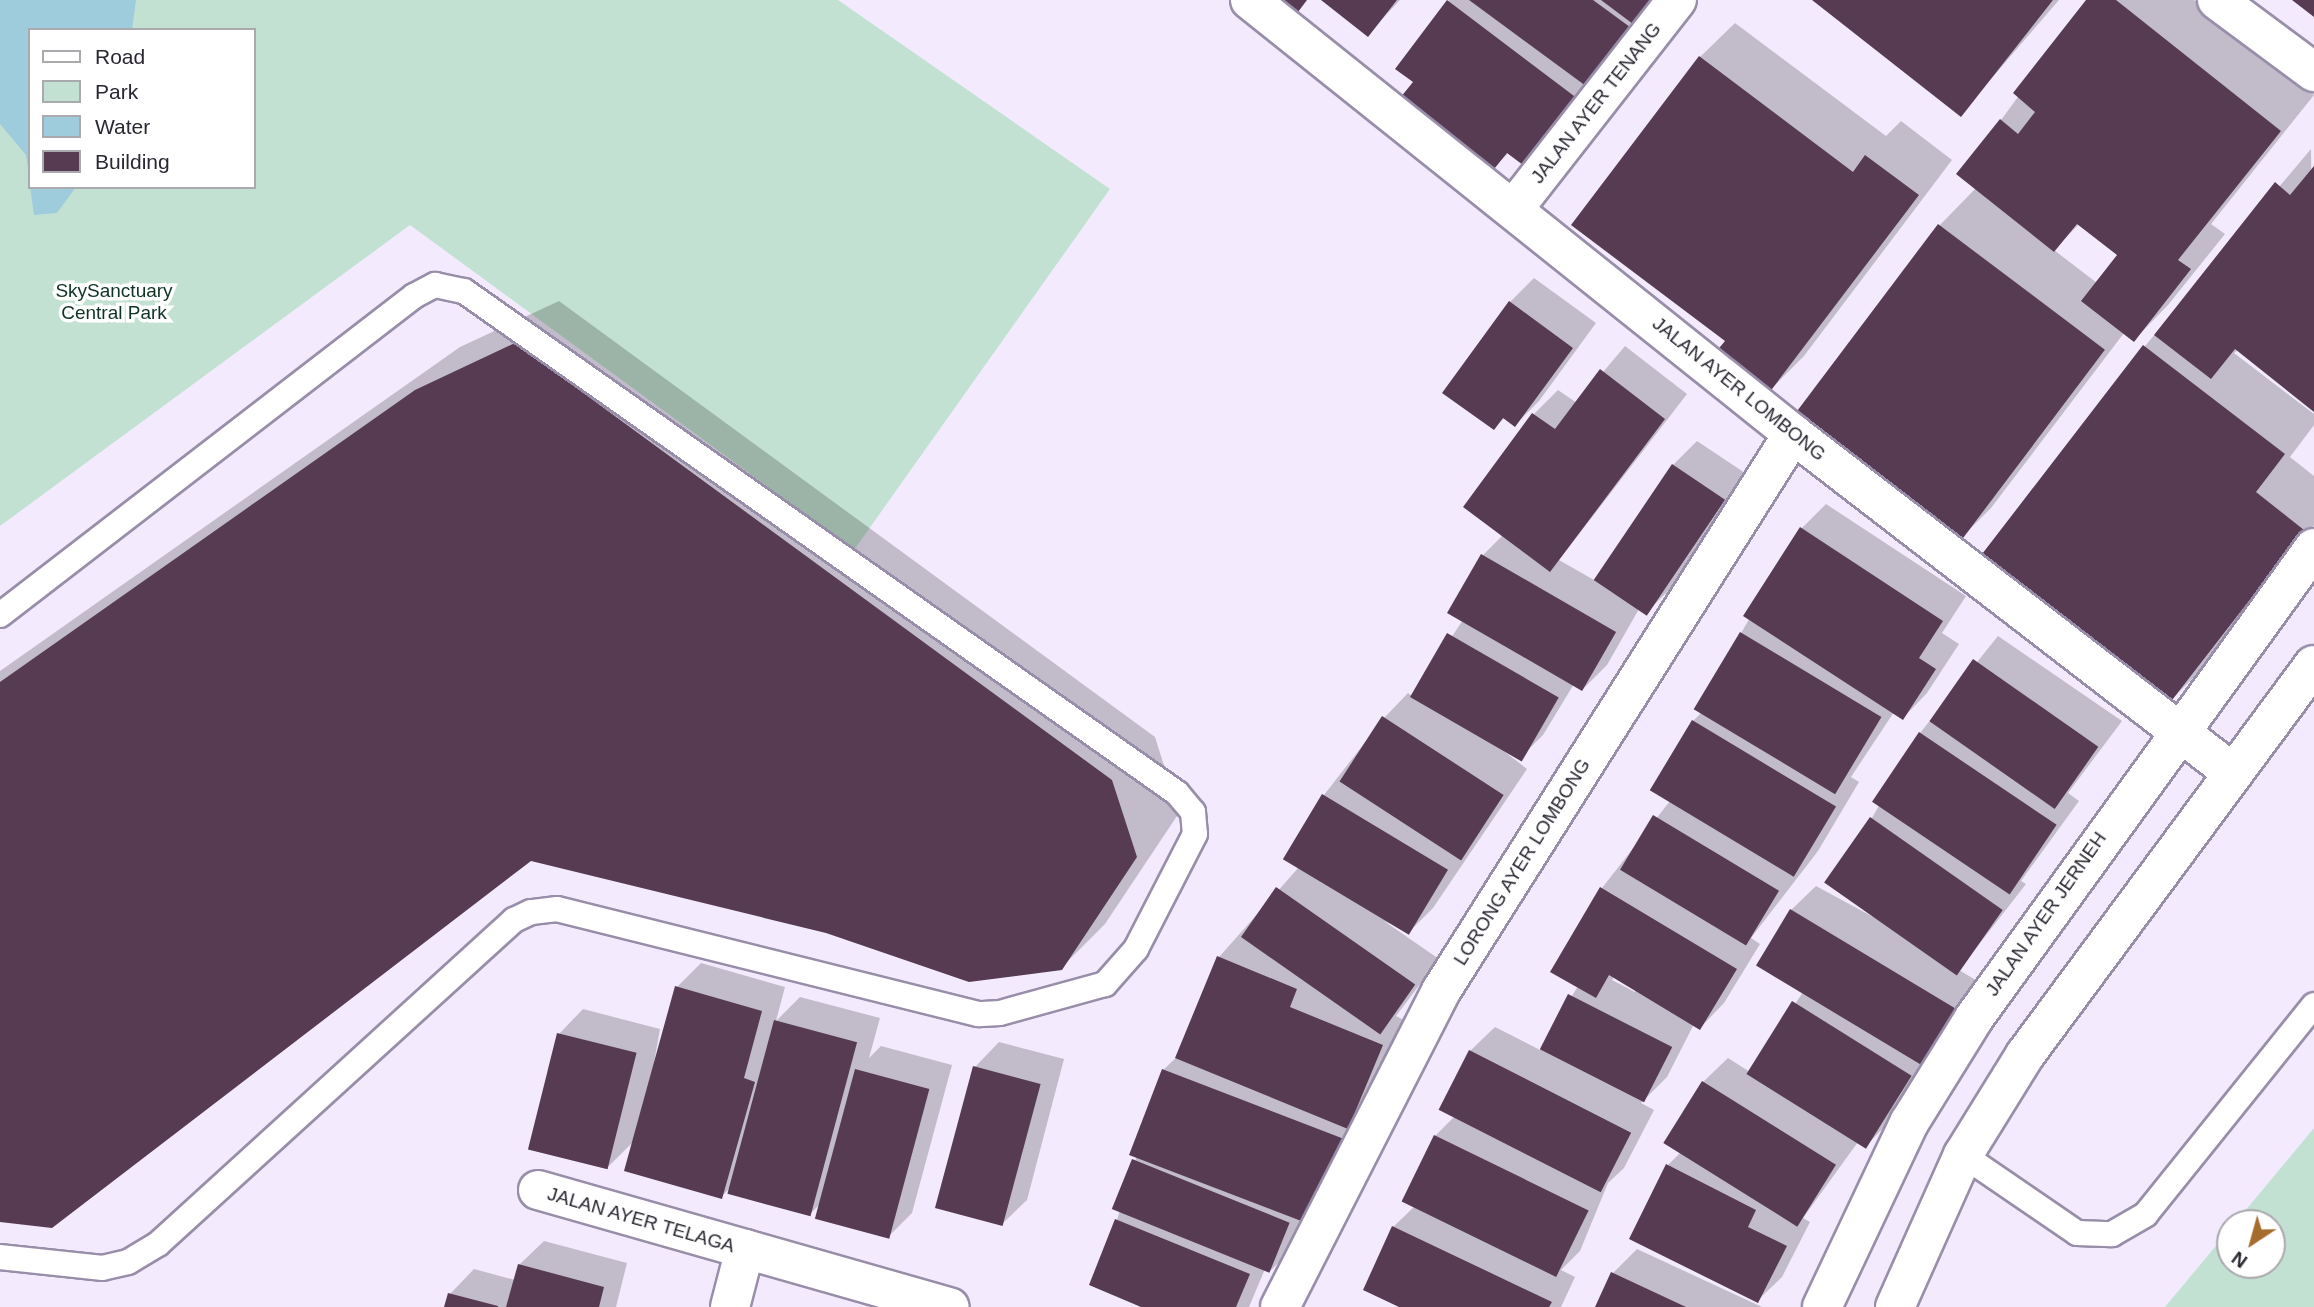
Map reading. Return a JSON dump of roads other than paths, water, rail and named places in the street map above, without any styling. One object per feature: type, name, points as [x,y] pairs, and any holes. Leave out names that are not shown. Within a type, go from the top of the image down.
[{"type":"street","name":"JALAN AYER LOMBONG","points":[[1250,0],[1515,207],[1793,434],[2233,773]]},
{"type":"street","name":"JALAN AYER TENANG","points":[[1515,207],[1677,0]]},
{"type":"street","points":[[2217,0],[2314,72]]},
{"type":"street","name":"LORONG AYER LOMBONG","points":[[1280,1307],[1413,1039],[1793,434]]},
{"type":"street","name":"JALAN AYER JERNEH","points":[[1822,1307],[1916,1111],[2036,926],[2314,548]]},
{"type":"street","points":[[1895,1307],[1964,1156],[2025,1055],[2314,665]]},
{"type":"street","name":"JALAN AYER TELAGA","points":[[538,1190],[950,1307]]},
{"type":"street","name":"JALAN AYER TELAGA","points":[[730,1307],[745,1249]]},
{"type":"lane","points":[[0,614],[414,296],[435,285],[464,290],[1177,793],[1193,813],[1195,834],[1136,949],[1105,984],[1000,1013],[978,1014],[557,909],[531,912],[514,920],[158,1244],[128,1262],[103,1268],[0,1257]]},
{"type":"lane","points":[[1964,1156],[2077,1233],[2112,1234],[2146,1214],[2314,1005]]},
{"type":"water","points":[[0,0],[136,0],[132,28],[28,28],[28,168],[26,155],[0,124]]},
{"type":"water","points":[[30,189],[75,189],[57,213],[34,215]]},
{"type":"park label","name":"SkySanctuary Central Park","points":[[114,302]]}]
